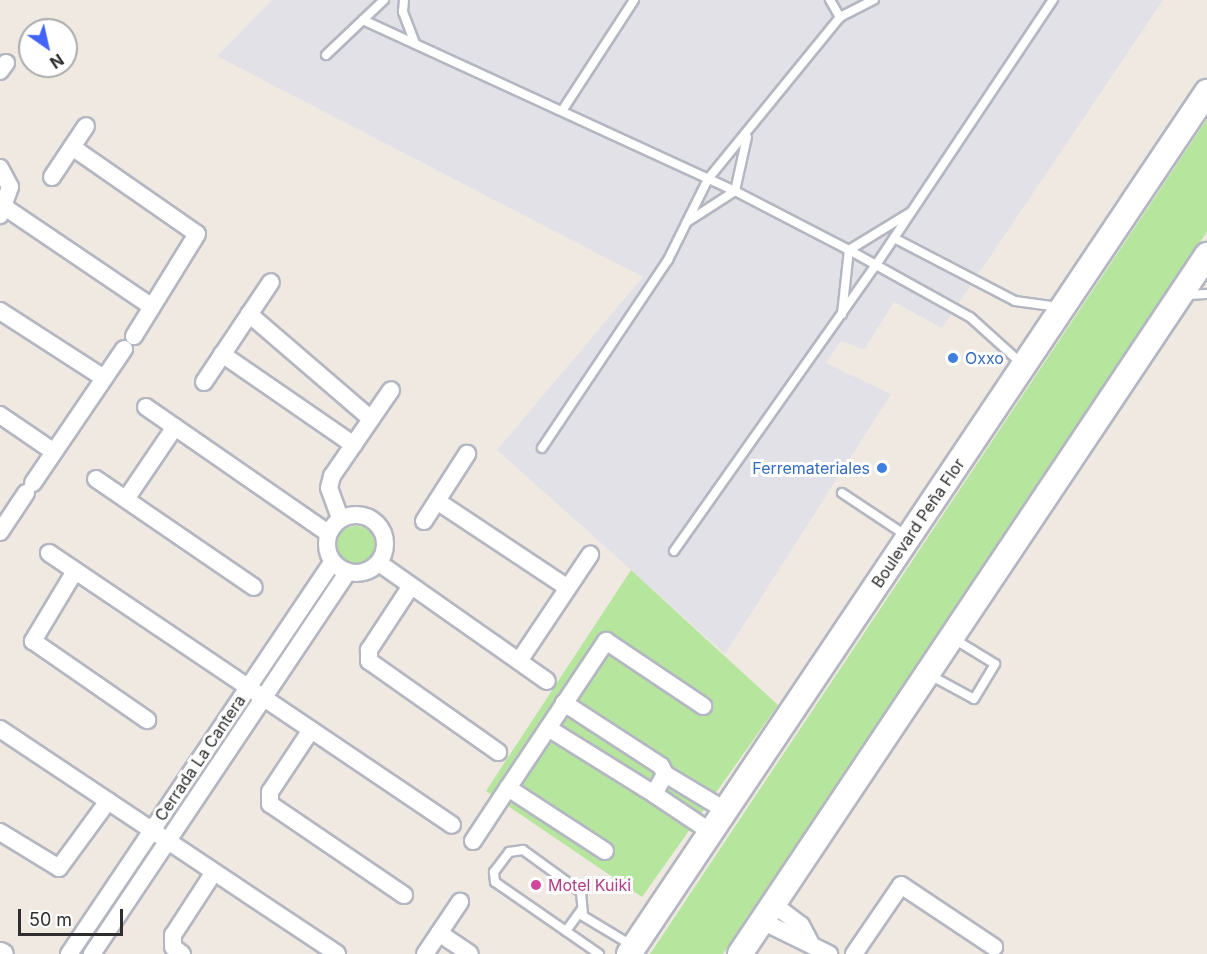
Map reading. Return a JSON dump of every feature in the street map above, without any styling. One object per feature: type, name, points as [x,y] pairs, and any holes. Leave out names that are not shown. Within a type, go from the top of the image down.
[{"type":"main road","name":"Boulevard Peña Flor","points":[[631,951],[1207,92]]},
{"type":"main road","points":[[740,954],[1207,255]]},
{"type":"street","points":[[52,177],[86,126]]},
{"type":"street","points":[[2,524],[30,488],[195,242],[195,231],[72,147]]},
{"type":"street","points":[[0,168],[10,188],[3,211],[153,307]]},
{"type":"street","points":[[204,382],[271,282]]},
{"type":"street","points":[[0,311],[104,378]]},
{"type":"street","points":[[249,314],[371,419]]},
{"type":"street","points":[[222,354],[354,445]]},
{"type":"street","points":[[340,519],[328,488],[391,390]]},
{"type":"street","points":[[146,407],[328,532],[332,562],[348,572],[364,572],[379,563],[385,537],[378,524],[360,515],[340,519],[328,532]]},
{"type":"street","points":[[0,415],[54,452]]},
{"type":"street","points":[[126,499],[176,427]]},
{"type":"street","points":[[424,521],[467,454]]},
{"type":"street","points":[[96,479],[254,587]]},
{"type":"street","points":[[437,501],[568,588]]},
{"type":"street","points":[[50,554],[452,825]]},
{"type":"street","points":[[519,661],[590,555]]},
{"type":"street","name":"Cerrada La Cantera","points":[[69,954],[332,562]]},
{"type":"street","points":[[379,563],[547,681]]},
{"type":"street","points":[[75,571],[33,641],[147,720]]},
{"type":"street","name":"Cerrada La Cantera","points":[[92,954],[348,572]]},
{"type":"street","points":[[411,586],[369,650],[369,661],[498,752]]},
{"type":"street","points":[[473,841],[606,641],[703,706]]},
{"type":"street","points":[[564,704],[661,766],[665,774],[725,810]]},
{"type":"street","points":[[548,728],[711,832]]},
{"type":"street","points":[[0,729],[337,954]]},
{"type":"street","points":[[311,730],[270,792],[270,804],[405,895]]},
{"type":"street","points":[[654,794],[665,774]]},
{"type":"street","points":[[508,788],[605,851]]},
{"type":"street","points":[[0,832],[59,868],[108,801]]},
{"type":"street","points":[[182,954],[173,947],[173,936],[214,872]]},
{"type":"street","points":[[860,952],[901,885],[994,947]]},
{"type":"street","points":[[425,954],[460,902]]},
{"type":"street","points":[[767,913],[829,954]]},
{"type":"street","points":[[439,933],[470,954]]},
{"type":"lane","points":[[326,55],[384,0]]},
{"type":"lane","points":[[404,0],[403,12],[415,44]]},
{"type":"lane","points":[[561,111],[634,0]]},
{"type":"lane","points":[[830,0],[840,17]]},
{"type":"lane","points":[[542,448],[668,260],[708,179],[748,135],[840,17],[874,0]]},
{"type":"lane","points":[[674,551],[876,266],[1053,0]]},
{"type":"lane","points":[[363,20],[735,191],[849,250],[970,317],[1023,366]]},
{"type":"lane","points":[[686,222],[735,191],[748,135]]},
{"type":"lane","points":[[849,250],[913,211]]},
{"type":"lane","points":[[894,238],[1015,301],[1062,307]]},
{"type":"lane","points":[[842,314],[849,250]]},
{"type":"lane","points":[[1180,295],[1207,294]]},
{"type":"lane","points":[[842,493],[909,537]]},
{"type":"lane","points":[[927,674],[970,700],[979,691],[995,664],[952,637]]},
{"type":"lane","points":[[566,931],[581,910],[581,892],[523,850],[508,852],[494,872],[495,882],[566,931],[600,954]]},
{"type":"lane","points":[[581,910],[631,951]]},
{"type":"shaded area","points":[[272,0],[1163,0],[942,328],[894,302],[864,350],[841,341],[826,363],[891,394],[725,654],[497,450],[643,277],[217,56]]},
{"type":"green space","points":[[1207,119],[1207,232],[723,954],[650,954]]},
{"type":"green space","points":[[356,526],[370,531],[375,545],[370,559],[356,564],[342,559],[337,545],[342,531]]},
{"type":"green space","points":[[631,570],[778,705],[642,897],[486,791]]},
{"type":"place","name":"Oxxo","points":[[953,358]]},
{"type":"place","name":"Ferremateriales","points":[[882,468]]},
{"type":"place","name":"Motel Kuiki","points":[[536,885]]}]
